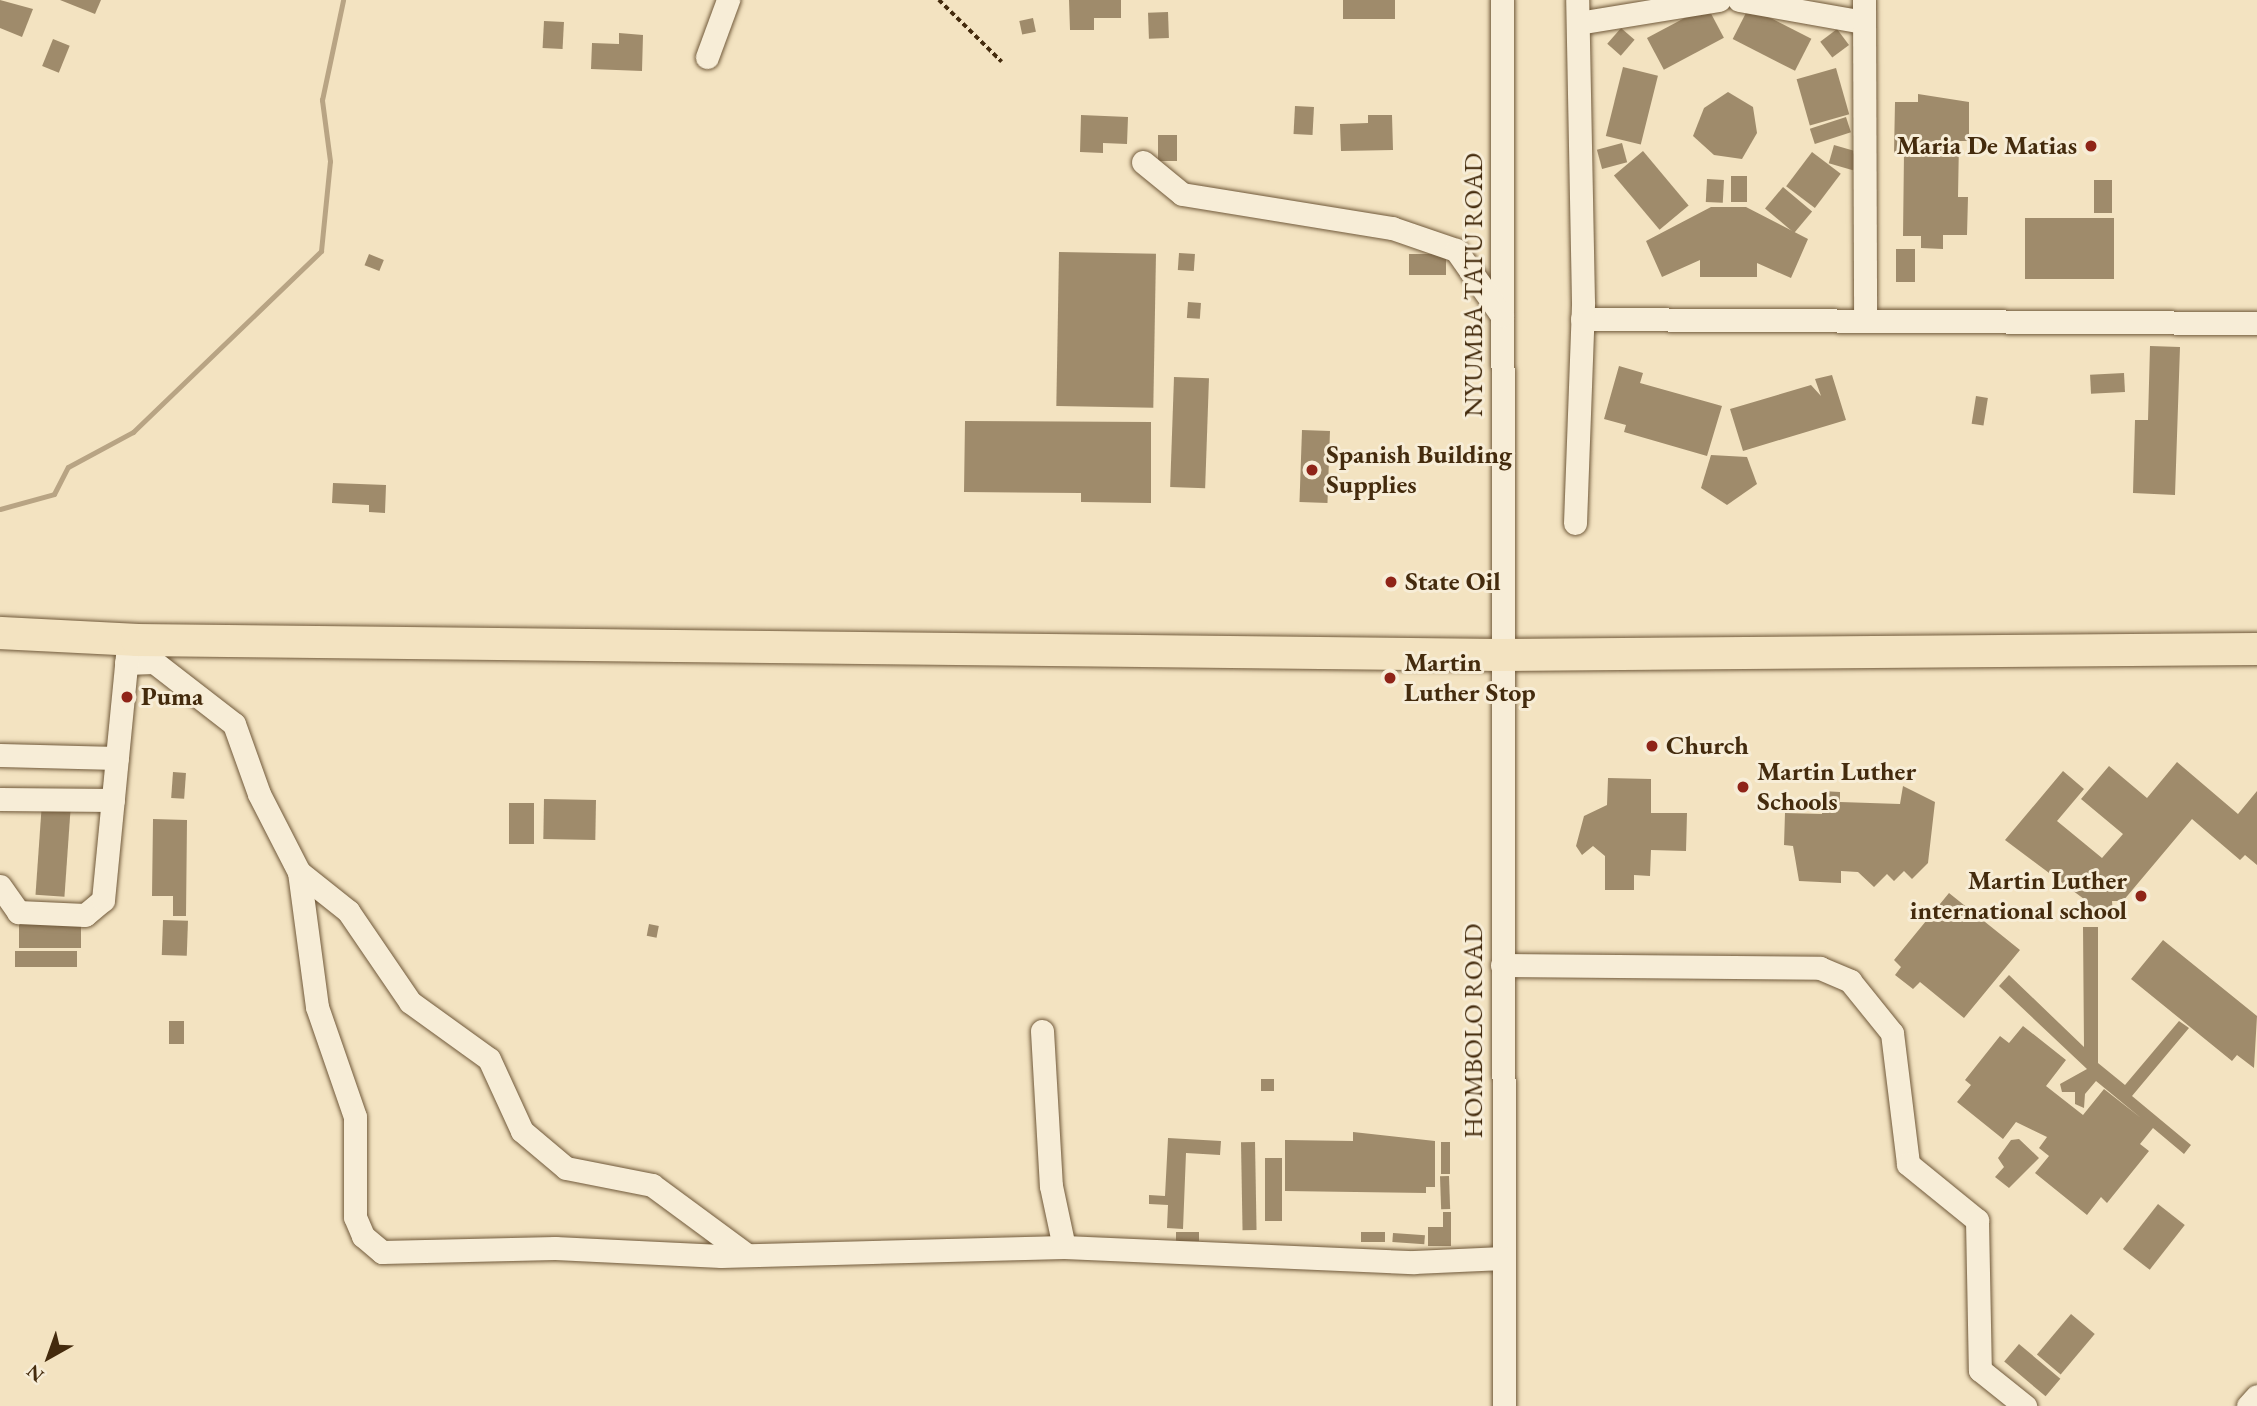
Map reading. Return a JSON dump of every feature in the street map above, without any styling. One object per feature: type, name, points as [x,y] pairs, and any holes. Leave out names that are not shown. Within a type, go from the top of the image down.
[{"type":"highway","points":[[0,633],[127,651],[1501,655],[2257,649]]},
{"type":"street","points":[[707,57],[728,0]]},
{"type":"street","name":"NYUMBA TATU ROAD","points":[[1501,655],[1502,0]]},
{"type":"street","points":[[1575,523],[1582,319],[1578,11],[1719,0]]},
{"type":"street","points":[[1739,0],[1864,11],[1864,321]]},
{"type":"street","points":[[1143,162],[1182,194],[1392,229],[1456,250],[1502,316]]},
{"type":"street","points":[[1582,319],[2257,323]]},
{"type":"street","points":[[0,886],[18,912],[94,910],[103,900],[127,651],[154,662],[234,724],[258,794],[299,872],[317,1007],[355,1117],[355,1217],[363,1237],[382,1252],[555,1248],[747,1255],[1064,1247],[1414,1262],[1503,1258]]},
{"type":"street","name":"HOMBOLO ROAD","points":[[1501,655],[1504,1406]]},
{"type":"street","points":[[0,755],[117,758]]},
{"type":"street","points":[[0,799],[113,800]]},
{"type":"street","points":[[299,872],[348,911],[410,1002],[489,1059],[522,1132],[566,1168],[652,1185],[747,1255]]},
{"type":"street","points":[[1502,965],[1819,968],[1850,981],[1892,1033],[1908,1164],[1977,1220],[1980,1370],[2025,1406]]},
{"type":"street","points":[[1042,1031],[1051,1186],[1064,1247]]},
{"type":"street","points":[[2248,1406],[2257,1396]]},
{"type":"path","points":[[939,0],[1002,62]]},
{"type":"building","points":[[0,0],[33,9],[22,37],[0,28]]},
{"type":"building","points":[[60,0],[101,0],[95,14]]},
{"type":"building","points":[[1069,0],[1121,0],[1121,18],[1094,18],[1094,30],[1070,30]]},
{"type":"building","points":[[1343,0],[1395,0],[1395,19],[1343,19]]},
{"type":"building","points":[[1707,6],[1724,38],[1664,70],[1647,38]]},
{"type":"building","points":[[1749,7],[1811,39],[1795,71],[1733,39]]},
{"type":"building","points":[[1168,12],[1169,38],[1149,39],[1148,13]]},
{"type":"building","points":[[1033,18],[1036,32],[1022,35],[1019,21]]},
{"type":"building","points":[[544,21],[564,22],[563,49],[543,48]]},
{"type":"building","points":[[1621,28],[1635,40],[1621,56],[1607,44]]},
{"type":"building","points":[[1837,29],[1849,45],[1832,58],[1820,42]]},
{"type":"building","points":[[619,33],[643,35],[642,71],[591,69],[592,43],[619,44]]},
{"type":"building","points":[[53,39],[70,46],[59,73],[42,66]]},
{"type":"building","points":[[1623,67],[1658,76],[1641,145],[1606,136]]},
{"type":"building","points":[[1836,68],[1849,114],[1810,125],[1797,79]]},
{"type":"building","points":[[1728,92],[1753,107],[1757,133],[1742,159],[1714,155],[1693,136],[1704,108]]},
{"type":"building","points":[[1918,94],[1969,102],[1969,141],[1959,141],[1958,197],[1968,197],[1967,235],[1943,235],[1943,249],[1921,248],[1921,236],[1903,236],[1904,153],[1894,153],[1895,102],[1918,102]]},
{"type":"building","points":[[1295,106],[1314,107],[1313,135],[1294,134]]},
{"type":"building","points":[[1081,115],[1128,117],[1127,144],[1103,143],[1103,153],[1080,152]]},
{"type":"building","points":[[1368,115],[1392,115],[1393,150],[1341,151],[1340,124],[1368,123]]},
{"type":"building","points":[[1846,117],[1851,132],[1815,144],[1810,129]]},
{"type":"building","points":[[1158,135],[1177,135],[1177,161],[1158,161]]},
{"type":"building","points":[[1622,143],[1627,162],[1602,169],[1597,150]]},
{"type":"building","points":[[1834,145],[1859,152],[1854,170],[1829,163]]},
{"type":"building","points":[[1643,151],[1689,205],[1660,230],[1614,175]]},
{"type":"building","points":[[1812,152],[1841,174],[1815,208],[1786,186]]},
{"type":"building","points":[[1731,176],[1747,176],[1747,202],[1731,202]]},
{"type":"building","points":[[1707,179],[1724,180],[1723,203],[1706,202]]},
{"type":"building","points":[[2094,180],[2112,180],[2112,213],[2094,213]]},
{"type":"building","points":[[1783,187],[1812,211],[1794,233],[1765,208]]},
{"type":"building","points":[[1711,207],[1746,207],[1808,239],[1791,278],[1757,263],[1757,277],[1700,277],[1700,260],[1662,277],[1646,241]]},
{"type":"building","points":[[2025,218],[2114,218],[2114,279],[2025,279]]},
{"type":"building","points":[[1896,249],[1915,249],[1915,282],[1896,282]]},
{"type":"building","points":[[1059,252],[1156,254],[1153,408],[1056,406]]},
{"type":"building","points":[[1179,253],[1195,254],[1194,271],[1178,270]]},
{"type":"building","points":[[369,254],[384,260],[379,271],[365,265]]},
{"type":"building","points":[[1409,254],[1446,254],[1446,275],[1409,275]]},
{"type":"building","points":[[1188,302],[1201,303],[1200,319],[1187,318]]},
{"type":"building","points":[[2150,346],[2180,347],[2175,495],[2133,493],[2135,420],[2148,420]]},
{"type":"building","points":[[1619,366],[1643,373],[1640,383],[1722,406],[1707,456],[1624,432],[1626,425],[1604,419]]},
{"type":"building","points":[[2124,373],[2125,392],[2091,394],[2090,375]]},
{"type":"building","points":[[1832,375],[1846,420],[1743,451],[1730,409],[1811,385],[1821,396],[1815,379]]},
{"type":"building","points":[[1174,377],[1209,378],[1205,488],[1170,487]]},
{"type":"building","points":[[1976,396],[1988,398],[1983,426],[1972,424]]},
{"type":"building","points":[[965,421],[1151,422],[1151,503],[1081,502],[1081,493],[964,492]]},
{"type":"building","points":[[1302,430],[1330,431],[1327,503],[1299,502]]},
{"type":"building","points":[[1711,455],[1747,457],[1757,484],[1727,505],[1701,488]]},
{"type":"building","points":[[333,483],[386,485],[385,513],[369,512],[369,505],[332,503]]},
{"type":"building","points":[[2177,762],[2238,814],[2257,791],[2257,865],[2245,855],[2240,860],[2192,819],[2123,901],[2112,901],[2113,914],[2089,915],[2088,902],[2005,840],[2063,771],[2084,789],[2057,821],[2102,858],[2123,834],[2081,799],[2109,766],[2147,798]]},
{"type":"building","points":[[173,772],[186,773],[184,799],[171,798]]},
{"type":"building","points":[[1608,778],[1651,779],[1651,813],[1687,813],[1686,851],[1651,850],[1650,876],[1634,875],[1634,890],[1605,890],[1605,856],[1593,846],[1582,855],[1576,846],[1584,816],[1607,805]]},
{"type":"building","points":[[1903,786],[1935,802],[1928,863],[1912,879],[1904,871],[1894,881],[1887,874],[1874,887],[1858,872],[1841,871],[1841,883],[1799,881],[1793,846],[1784,845],[1785,813],[1822,814],[1822,791],[1840,792],[1840,802],[1900,804]]},
{"type":"building","points":[[544,799],[596,800],[595,840],[543,839]]},
{"type":"building","points":[[42,802],[71,804],[64,897],[36,895]]},
{"type":"building","points":[[509,803],[534,803],[534,844],[509,844]]},
{"type":"building","points":[[153,819],[187,820],[186,916],[173,916],[173,896],[152,896]]},
{"type":"building","points":[[1949,893],[2020,950],[1964,1018],[1920,982],[1913,989],[1895,975],[1901,967],[1894,960]]},
{"type":"building","points":[[19,917],[81,917],[81,948],[19,948]]},
{"type":"building","points":[[163,920],[188,921],[187,956],[162,955]]},
{"type":"building","points":[[649,924],[659,926],[657,938],[647,936]]},
{"type":"building","points":[[2083,927],[2098,927],[2098,1063],[2125,1085],[2179,1021],[2189,1028],[2132,1096],[2191,1145],[2184,1154],[2153,1128],[2140,1144],[2149,1151],[2107,1203],[2101,1197],[2087,1215],[2035,1173],[2049,1156],[2039,1148],[2047,1137],[2016,1122],[2003,1139],[1957,1102],[1971,1085],[1965,1080],[2000,1036],[2009,1043],[2023,1026],[2066,1060],[2046,1086],[2083,1115],[2104,1089],[2141,1118],[2096,1081],[2085,1094],[2084,1108],[2075,1104],[2075,1092],[2062,1092],[2060,1084],[2087,1069],[1999,986],[2009,975],[2084,1047]]},
{"type":"building","points":[[2163,940],[2257,1016],[2254,1068],[2237,1055],[2232,1061],[2131,979]]},
{"type":"building","points":[[15,951],[77,951],[77,967],[15,967]]},
{"type":"building","points":[[169,1021],[184,1021],[184,1044],[169,1044]]},
{"type":"building","points":[[1261,1079],[1274,1079],[1274,1091],[1261,1091]]},
{"type":"building","points":[[1353,1132],[1435,1141],[1435,1187],[1426,1187],[1426,1193],[1285,1191],[1285,1140],[1353,1141]]},
{"type":"building","points":[[1168,1138],[1221,1141],[1220,1155],[1186,1153],[1183,1229],[1167,1228],[1168,1205],[1149,1204],[1149,1195],[1165,1196]]},
{"type":"building","points":[[2019,1139],[2039,1158],[2009,1188],[1995,1177],[2004,1167],[1998,1158],[2011,1140]]},
{"type":"building","points":[[1241,1142],[1255,1142],[1257,1230],[1243,1230]]},
{"type":"building","points":[[1441,1142],[1450,1142],[1450,1174],[1441,1174]]},
{"type":"building","points":[[1265,1158],[1282,1158],[1282,1221],[1265,1221]]},
{"type":"building","points":[[1440,1176],[1449,1176],[1450,1209],[1441,1209]]},
{"type":"building","points":[[2158,1204],[2185,1225],[2150,1270],[2123,1249]]},
{"type":"building","points":[[1443,1212],[1451,1212],[1451,1246],[1428,1246],[1428,1227],[1443,1227]]},
{"type":"building","points":[[1176,1232],[1199,1232],[1199,1241],[1176,1241]]},
{"type":"building","points":[[1361,1232],[1385,1232],[1385,1242],[1361,1242]]},
{"type":"building","points":[[1393,1233],[1425,1235],[1424,1244],[1392,1242]]},
{"type":"building","points":[[2071,1314],[2095,1334],[2061,1375],[2037,1355]]},
{"type":"building","points":[[2019,1344],[2060,1379],[2046,1396],[2004,1362]]},
{"type":"waterway","points":[[0,509],[54,494],[68,467],[133,432],[321,251],[330,161],[322,100],[343,0]]},
{"type":"place","name":"Maria De Matias","points":[[2091,146]]},
{"type":"place","name":"Spanish Building Supplies","points":[[1312,470]]},
{"type":"place","name":"State Oil","points":[[1391,582]]},
{"type":"place","name":"Martin Luther Stop","points":[[1390,678]]},
{"type":"place","name":"Puma","points":[[127,697]]},
{"type":"place","name":"Church","points":[[1652,746]]},
{"type":"place","name":"Martin Luther Schools","points":[[1743,787]]},
{"type":"place","name":"Martin Luther international school","points":[[2141,896]]}]
